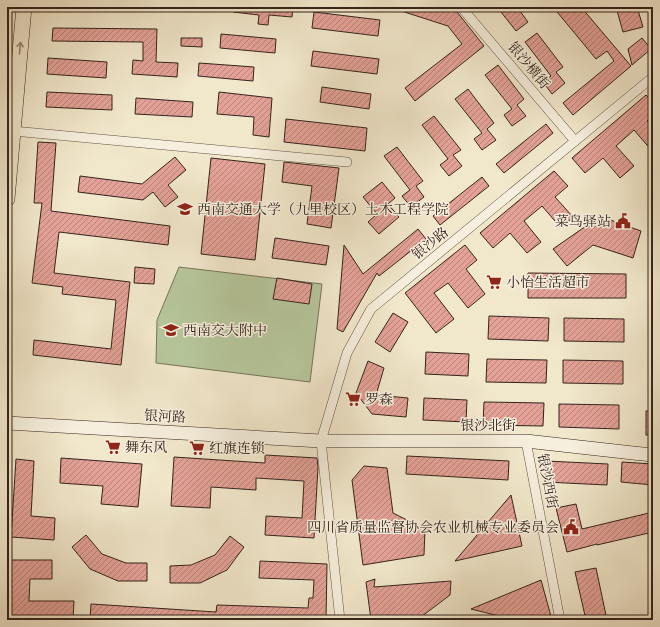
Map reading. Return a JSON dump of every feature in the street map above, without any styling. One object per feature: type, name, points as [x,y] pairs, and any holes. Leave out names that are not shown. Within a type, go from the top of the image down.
[{"type":"main road","points":[[7,199],[24,7]]},
{"type":"street","name":"银沙横街","points":[[461,7],[575,141]]},
{"type":"street","name":"银沙路","points":[[321,441],[346,353],[371,309],[653,77]]},
{"type":"street","points":[[13,131],[347,162]]},
{"type":"street","name":"银河路","points":[[7,423],[321,441]]},
{"type":"street","points":[[321,441],[340,620]]},
{"type":"street","name":"银沙北街","points":[[321,441],[526,441],[653,455]]},
{"type":"street","name":"银沙西街","points":[[526,441],[560,620]]},
{"type":"green space","points":[[179,267],[322,284],[310,382],[156,363],[157,320]]},
{"type":"building","points":[[233,7],[293,7],[292,17],[269,15],[268,25],[258,24],[259,15],[233,12]]},
{"type":"building","points":[[395,7],[442,7],[457,12],[484,46],[415,101],[405,88],[462,44],[448,26],[395,9]]},
{"type":"building","points":[[497,7],[517,7],[528,22],[516,31]]},
{"type":"building","points":[[553,7],[581,7],[631,66],[573,115],[563,103],[614,61],[607,51],[596,59]]},
{"type":"building","points":[[616,7],[637,7],[643,27],[623,32]]},
{"type":"building","points":[[314,12],[380,20],[378,36],[312,28]]},
{"type":"building","points":[[53,28],[157,29],[156,62],[178,63],[177,77],[132,74],[133,60],[143,61],[143,42],[52,41]]},
{"type":"building","points":[[537,33],[563,67],[556,72],[565,83],[552,94],[543,82],[551,76],[525,42]]},
{"type":"building","points":[[221,34],[276,39],[275,53],[220,48]]},
{"type":"building","points":[[181,38],[202,38],[202,47],[181,46]]},
{"type":"building","points":[[642,38],[651,49],[632,65],[628,49]]},
{"type":"building","points":[[313,51],[379,59],[377,74],[311,66]]},
{"type":"building","points":[[48,58],[107,62],[106,78],[47,74]]},
{"type":"building","points":[[199,63],[254,67],[253,81],[198,76]]},
{"type":"building","points":[[498,65],[524,99],[517,105],[526,116],[512,126],[504,115],[512,109],[485,75]]},
{"type":"building","points":[[322,87],[371,94],[369,109],[320,102]]},
{"type":"building","points":[[468,89],[494,123],[487,129],[496,140],[482,150],[474,139],[482,133],[455,99]]},
{"type":"building","points":[[47,92],[112,95],[112,110],[46,107]]},
{"type":"building","points":[[219,92],[272,98],[269,137],[253,135],[254,117],[217,114]]},
{"type":"building","points":[[646,95],[653,103],[653,116],[647,121],[653,127],[653,152],[634,130],[616,146],[634,166],[620,178],[603,158],[585,173],[572,158]]},
{"type":"building","points":[[136,98],[193,102],[192,117],[135,114]]},
{"type":"building","points":[[434,116],[461,150],[453,155],[462,166],[449,176],[440,165],[448,159],[422,125]]},
{"type":"building","points":[[286,119],[367,128],[365,151],[284,142]]},
{"type":"building","points":[[546,124],[553,133],[504,173],[496,164]]},
{"type":"building","points":[[38,142],[56,143],[51,211],[170,226],[168,245],[59,232],[54,273],[130,282],[121,365],[33,355],[34,340],[111,349],[116,300],[62,294],[63,287],[32,283],[42,203],[34,203]]},
{"type":"building","points":[[397,147],[423,181],[416,186],[424,197],[411,207],[402,196],[410,190],[384,156]]},
{"type":"building","points":[[175,157],[186,170],[168,185],[178,197],[165,207],[153,192],[143,200],[78,192],[80,176],[142,184]]},
{"type":"building","points":[[211,158],[265,164],[255,260],[201,254]]},
{"type":"building","points":[[284,162],[339,168],[331,228],[307,224],[312,186],[282,182]]},
{"type":"building","points":[[554,171],[568,186],[555,197],[573,217],[561,228],[542,206],[524,221],[541,242],[527,253],[510,233],[493,248],[480,233]]},
{"type":"building","points":[[482,177],[489,186],[440,225],[433,216]]},
{"type":"building","points":[[382,182],[395,198],[388,204],[399,217],[379,234],[368,222],[377,214],[363,197]]},
{"type":"building","points":[[602,217],[641,231],[633,258],[593,245],[567,266],[553,249],[586,226]]},
{"type":"building","points":[[418,229],[426,239],[379,276],[377,273],[343,332],[337,329],[344,245],[363,274]]},
{"type":"building","points":[[275,238],[329,246],[326,265],[272,258]]},
{"type":"building","points":[[465,245],[477,260],[466,269],[485,294],[468,308],[448,283],[434,293],[454,319],[436,333],[405,293]]},
{"type":"building","points":[[135,267],[155,269],[154,284],[134,283]]},
{"type":"building","points":[[528,273],[626,274],[626,298],[528,298]]},
{"type":"building","points":[[277,278],[312,284],[309,304],[273,299]]},
{"type":"building","points":[[393,313],[408,322],[390,352],[375,342]]},
{"type":"building","points":[[489,316],[549,318],[548,341],[488,339]]},
{"type":"building","points":[[564,318],[624,319],[624,342],[564,341]]},
{"type":"building","points":[[426,352],[469,354],[468,376],[425,374]]},
{"type":"building","points":[[487,359],[547,360],[546,383],[486,382]]},
{"type":"building","points":[[563,360],[623,361],[623,384],[563,383]]},
{"type":"building","points":[[368,361],[384,368],[376,395],[408,398],[406,417],[372,414],[356,393]]},
{"type":"building","points":[[424,398],[467,400],[466,422],[423,420]]},
{"type":"building","points":[[484,402],[544,403],[543,426],[483,425]]},
{"type":"building","points":[[559,404],[619,405],[619,429],[559,427]]},
{"type":"building","points":[[646,411],[653,411],[653,435],[646,435]]},
{"type":"building","points":[[265,455],[317,458],[318,467],[314,538],[265,535],[266,516],[302,518],[304,481],[256,478],[256,490],[211,487],[210,508],[171,506],[174,457],[265,463]]},
{"type":"building","points":[[407,456],[509,461],[508,480],[406,474]]},
{"type":"building","points":[[61,458],[142,464],[138,507],[101,504],[103,486],[60,483]]},
{"type":"building","points":[[16,459],[34,461],[31,516],[55,518],[54,540],[11,537]]},
{"type":"building","points":[[546,461],[608,464],[607,485],[545,482]]},
{"type":"building","points":[[622,462],[653,464],[653,485],[621,482]]},
{"type":"building","points":[[364,466],[387,468],[393,513],[425,529],[424,555],[363,565],[352,480]]},
{"type":"building","points":[[511,495],[522,546],[455,561]]},
{"type":"building","points":[[576,504],[582,529],[649,513],[653,532],[567,552],[556,508]]},
{"type":"building","points":[[86,535],[102,554],[126,563],[147,563],[147,581],[118,581],[90,569],[72,547]]},
{"type":"building","points":[[230,536],[244,547],[227,570],[200,583],[170,583],[170,566],[191,565],[215,555]]},
{"type":"building","points":[[8,560],[52,560],[52,579],[30,579],[29,601],[74,601],[73,620],[7,619]]},
{"type":"building","points":[[260,561],[327,564],[326,620],[90,620],[91,604],[216,612],[217,605],[308,608],[309,598],[313,598],[314,580],[259,578]]},
{"type":"building","points":[[596,568],[607,620],[586,620],[575,572]]},
{"type":"building","points":[[375,579],[374,587],[451,581],[450,595],[417,620],[371,620],[366,582]]},
{"type":"building","points":[[541,580],[552,620],[515,620],[471,609]]},
{"type":"place","name":"西南交通大学（九里校区）土木工程学院","points":[[185,209]]},
{"type":"place","name":"菜鸟驿站","points":[[623,221]]},
{"type":"place","name":"小怡生活超市","points":[[494,282]]},
{"type":"place","name":"西南交大附中","points":[[171,330]]},
{"type":"place","name":"罗森","points":[[353,399]]},
{"type":"place","name":"舞东风","points":[[113,447]]},
{"type":"place","name":"红旗连锁","points":[[197,448]]},
{"type":"place","name":"四川省质量监督协会农业机械专业委员会","points":[[571,527]]}]
